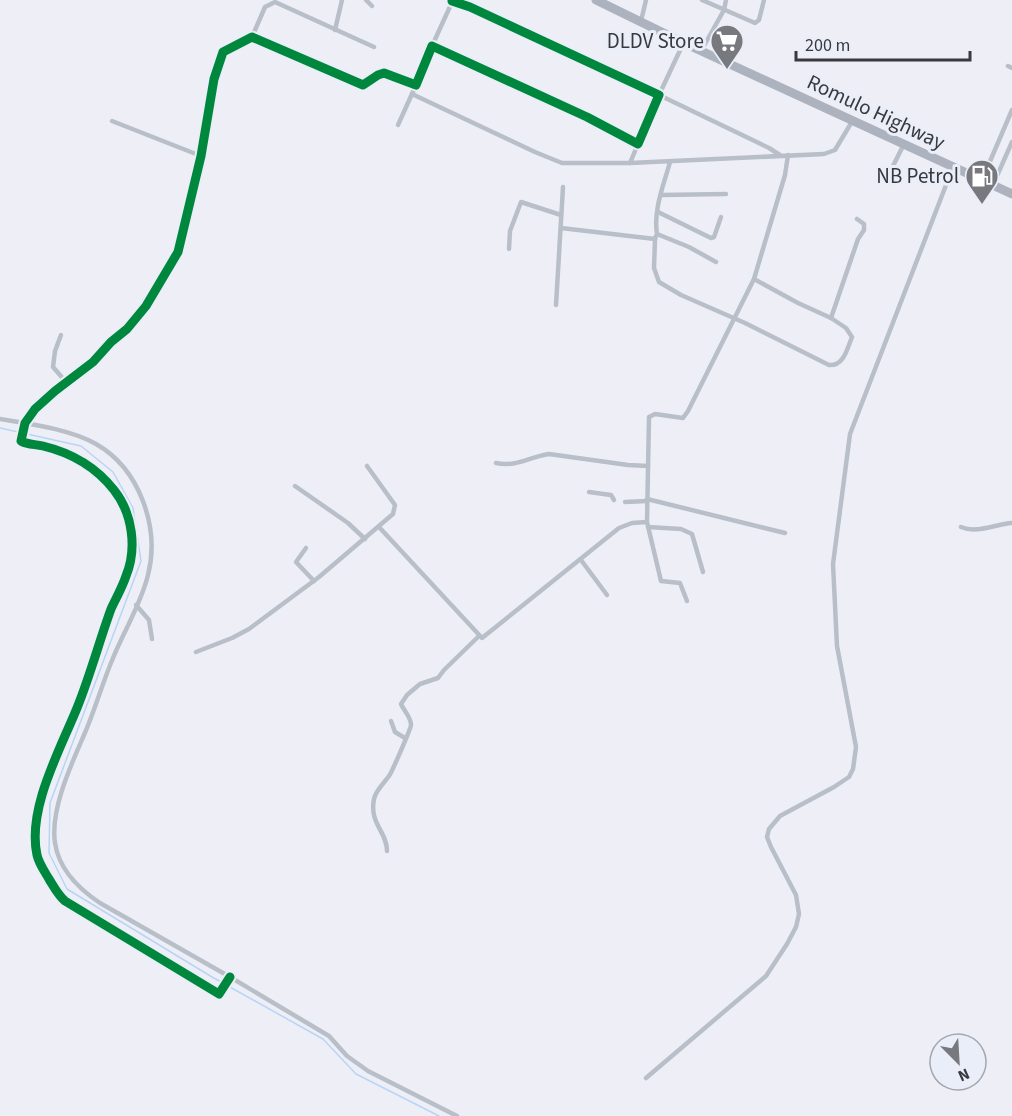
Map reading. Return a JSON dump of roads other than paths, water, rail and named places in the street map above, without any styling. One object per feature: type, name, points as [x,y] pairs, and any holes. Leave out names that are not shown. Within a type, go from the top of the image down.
[{"type":"highway","name":"Romulo Highway","points":[[596,0],[701,51],[1012,194]]},
{"type":"street","points":[[335,30],[342,0]]},
{"type":"street","points":[[366,0],[372,6]]},
{"type":"street","points":[[398,125],[452,0],[659,95],[780,155]]},
{"type":"street","points":[[641,21],[646,0]]},
{"type":"street","points":[[702,0],[755,23],[759,20],[764,0]]},
{"type":"street","points":[[701,51],[726,0]]},
{"type":"street","points":[[229,979],[222,991],[217,993],[65,901],[59,896],[37,856],[37,819],[42,798],[78,706],[111,609],[127,574],[132,553],[132,528],[116,492],[91,467],[75,457],[41,445],[24,444],[21,438],[24,425],[35,410],[66,382],[93,362],[111,342],[127,329],[146,306],[178,252],[201,156],[210,99],[223,52],[252,37],[265,7],[275,2],[286,5],[374,47]]},
{"type":"street","points":[[252,37],[279,47],[357,84],[365,85],[384,73],[416,85]]},
{"type":"street","points":[[630,163],[684,43]]},
{"type":"street","points":[[432,46],[586,117],[638,144]]},
{"type":"street","points":[[412,94],[562,163],[670,162],[824,154],[835,150],[853,120]]},
{"type":"street","points":[[982,180],[1012,110]]},
{"type":"street","points":[[112,121],[201,156]]},
{"type":"street","points":[[993,185],[1010,153],[1012,142]]},
{"type":"street","points":[[885,182],[904,144]]},
{"type":"street","points":[[687,601],[680,583],[661,581],[647,525],[649,417],[655,414],[679,418],[685,416],[754,279],[785,175],[788,155]]},
{"type":"street","points":[[670,162],[658,212],[654,268],[659,282],[681,295],[833,365],[843,358],[852,337],[846,328],[754,279]]},
{"type":"street","points":[[646,1078],[765,976],[788,944],[799,914],[796,895],[771,847],[767,837],[769,829],[780,816],[849,777],[853,769],[856,747],[837,646],[833,564],[850,434],[953,167]]},
{"type":"street","points":[[556,305],[563,187]]},
{"type":"street","points":[[661,195],[726,194]]},
{"type":"street","points":[[509,249],[510,231],[521,202],[561,215]]},
{"type":"street","points":[[658,212],[711,238],[714,237],[721,217]]},
{"type":"street","points":[[831,318],[858,239],[865,228],[862,221],[857,219]]},
{"type":"street","points":[[561,228],[656,236],[688,247],[716,262]]},
{"type":"street","points":[[61,335],[55,351],[54,367],[66,382]]},
{"type":"street","points":[[0,419],[80,437],[97,445],[112,456],[129,475],[146,509],[152,542],[148,574],[63,787],[56,820],[55,844],[70,878],[84,892],[329,1036],[347,1056],[368,1071],[457,1116]]},
{"type":"street","points":[[496,463],[510,466],[549,454],[648,466]]},
{"type":"street","points":[[196,652],[249,629],[314,581],[393,514],[395,505],[367,466]]},
{"type":"street","points":[[295,486],[348,523],[365,538]]},
{"type":"street","points":[[589,492],[611,495],[614,500]]},
{"type":"street","points":[[625,502],[647,500],[785,533]]},
{"type":"street","points":[[379,527],[479,636],[485,637],[619,528],[632,523],[681,529],[692,534],[703,572]]},
{"type":"street","points":[[961,527],[966,530],[1012,523]]},
{"type":"street","points":[[306,548],[296,562],[314,581]]},
{"type":"street","points":[[581,560],[607,596]]},
{"type":"street","points":[[136,605],[149,620],[152,639]]},
{"type":"street","points":[[387,851],[387,842],[375,824],[374,797],[391,774],[409,733],[411,722],[401,704],[407,695],[420,684],[438,678],[479,636]]},
{"type":"street","points":[[391,721],[395,732],[405,738]]},
{"type":"waterway","points":[[0,428],[81,446],[113,472],[133,508],[141,561],[50,803],[49,853],[67,889],[212,977],[323,1039],[356,1074],[439,1116]]},
{"type":"place","name":"DLDV Store","points":[[727,70]]},
{"type":"place","name":"NB Petrol","points":[[982,205]]}]
